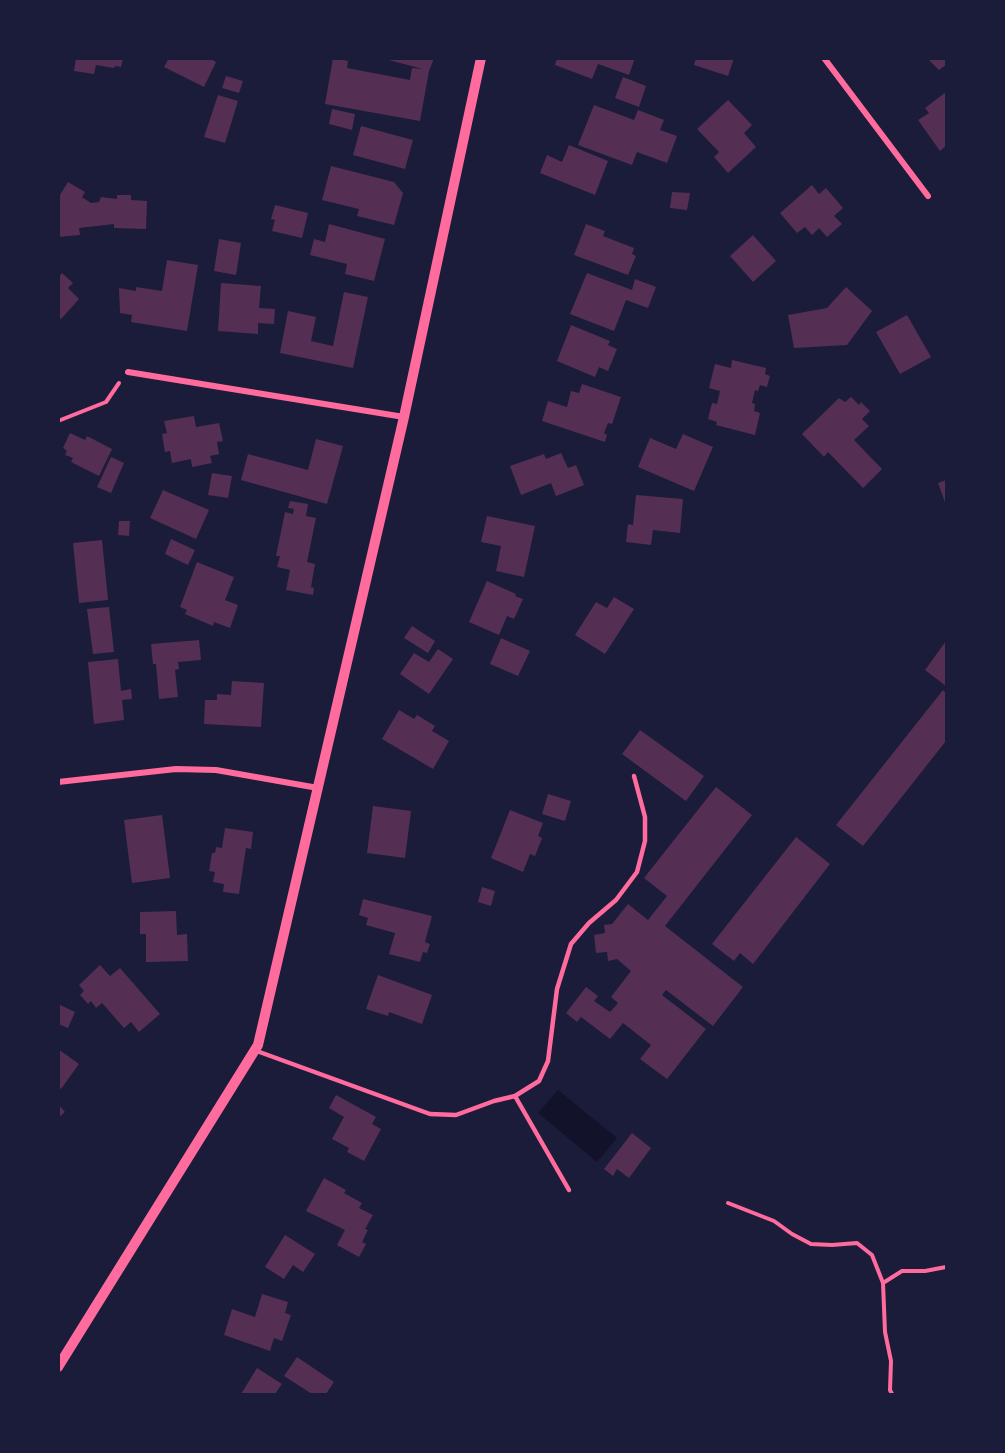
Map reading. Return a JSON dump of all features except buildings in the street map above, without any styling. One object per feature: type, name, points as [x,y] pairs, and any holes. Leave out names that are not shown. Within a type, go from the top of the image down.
[{"type":"street","points":[[58,1367],[258,1045],[404,417],[481,58]]},
{"type":"street","points":[[824,58],[928,196]]},
{"type":"street","points":[[128,372],[404,417]]},
{"type":"street","points":[[58,782],[176,769],[206,769],[318,788]]},
{"type":"lane","points":[[254,1050],[430,1114],[456,1115],[515,1096],[539,1081],[548,1061],[557,989],[571,944],[589,923],[616,900],[637,872],[645,841],[645,817],[634,776]]},
{"type":"lane","points":[[515,1096],[568,1190]]},
{"type":"path","points":[[58,421],[106,402],[128,372]]},
{"type":"path","points":[[728,1203],[774,1221],[811,1244],[857,1243],[872,1255],[883,1283],[885,1332],[891,1361],[890,1390],[892,1395]]},
{"type":"path","points":[[883,1283],[902,1271],[926,1271],[946,1267]]},
{"type":"shaded area","points":[[558,1090],[617,1138],[597,1162],[538,1113]]}]
